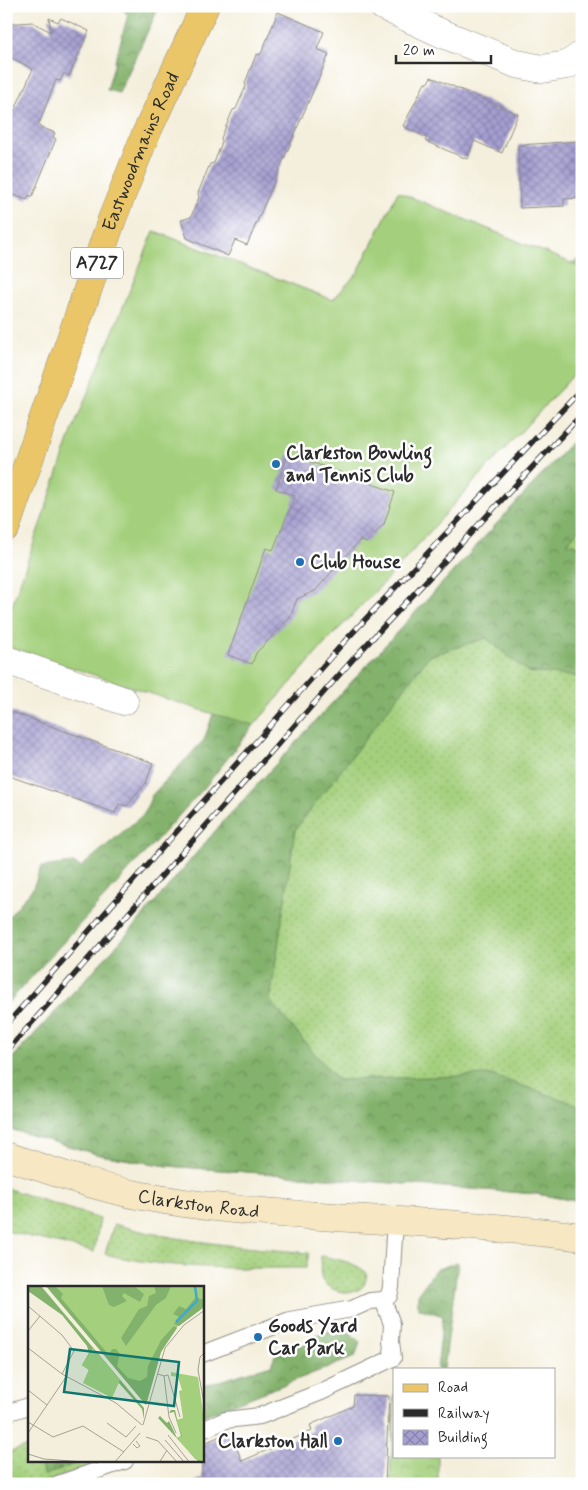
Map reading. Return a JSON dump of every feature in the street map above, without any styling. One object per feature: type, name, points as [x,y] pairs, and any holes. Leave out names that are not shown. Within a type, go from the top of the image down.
[{"type":"main road","name":"Eastwoodmains Road","points":[[6,527],[112,219],[145,136],[205,6]]},
{"type":"main road","name":"Clarkston Road","points":[[6,1156],[136,1195],[211,1207],[582,1237]]},
{"type":"street","points":[[383,6],[441,33],[516,64],[542,69],[567,65],[582,55]]},
{"type":"street","points":[[6,660],[124,702]]},
{"type":"lane","points":[[204,1353],[290,1320],[352,1308],[370,1301],[383,1300],[388,1296],[391,1287],[395,1221]]},
{"type":"lane","points":[[204,1429],[226,1420],[260,1416],[321,1392],[394,1358],[392,1324],[383,1300]]},
{"type":"lane","points":[[6,1413],[28,1406]]},
{"type":"lane","points":[[58,1484],[122,1462]]},
{"type":"green space","points":[[119,6],[152,6],[158,9],[119,93],[107,90],[128,15]]},
{"type":"green space","points":[[398,192],[571,263],[582,258],[582,366],[473,483],[392,574],[328,640],[254,725],[205,787],[6,1005],[6,920],[33,888],[41,867],[73,863],[81,867],[144,814],[152,795],[204,740],[213,714],[234,685],[338,309],[154,231],[333,300],[358,272]]},
{"type":"green space","name":"Clarkston Bowling and Tennis Club","points":[[398,192],[582,269],[582,366],[473,483],[392,574],[328,640],[254,725],[213,714],[6,646],[6,623],[73,429],[154,231],[333,300],[358,272]]},
{"type":"green space","points":[[582,431],[582,1202],[537,1194],[168,1166],[100,1155],[6,1128],[6,1065],[132,929],[223,822]]},
{"type":"green space","points":[[582,431],[582,526],[567,543],[582,547],[582,677],[528,672],[486,638],[429,656],[295,830],[270,1001],[337,1080],[491,1075],[582,1106],[582,1202],[537,1194],[168,1166],[100,1155],[6,1128],[6,1065],[132,929],[223,822]]},
{"type":"green space","points":[[6,1188],[100,1219],[94,1252],[6,1231]]},
{"type":"green space","points":[[114,1224],[186,1240],[309,1253],[306,1268],[205,1267],[155,1263],[105,1254]]},
{"type":"green space","points":[[321,1256],[346,1262],[362,1269],[367,1273],[364,1285],[360,1289],[349,1292],[330,1288],[321,1277]]},
{"type":"green space","points":[[458,1262],[444,1368],[437,1368],[443,1316],[418,1308],[418,1294],[435,1270]]},
{"type":"green space","points":[[323,1331],[350,1332],[360,1342],[355,1357],[204,1416],[204,1386],[271,1365],[277,1350],[303,1345]]},
{"type":"green space","points":[[393,1416],[393,1458],[438,1458],[438,1484],[390,1484]]},
{"type":"green space","points":[[28,1446],[28,1462],[40,1462],[44,1475],[78,1462],[103,1462],[39,1484],[6,1484],[6,1453]]},
{"type":"green space","points":[[40,1462],[78,1462],[44,1475]]},
{"type":"building","points":[[278,12],[324,32],[317,49],[329,54],[247,245],[235,240],[228,256],[187,238],[181,220],[191,217],[199,197],[198,193],[210,164],[214,163],[222,142],[221,138],[246,86],[245,83],[256,55],[261,54]]},
{"type":"building","points":[[49,18],[58,22],[61,18],[89,31],[69,76],[64,73],[60,81],[56,80],[38,126],[55,133],[53,137],[56,139],[32,197],[29,195],[27,200],[6,192],[6,113],[12,116],[33,69],[6,55],[6,24],[32,22],[51,32]]},
{"type":"building","points":[[431,77],[518,114],[502,153],[474,141],[467,159],[425,141],[427,138],[403,126],[425,83],[427,84]]},
{"type":"building","points":[[582,141],[582,198],[564,199],[564,206],[520,208],[518,145]]},
{"type":"building","name":"Club House","points":[[288,454],[395,492],[384,524],[366,543],[360,540],[315,591],[297,599],[290,618],[256,653],[252,664],[228,655],[266,548],[273,550],[295,496],[276,489]]},
{"type":"building","points":[[6,710],[153,763],[146,783],[127,806],[119,804],[115,813],[6,775]]},
{"type":"building","name":"Clarkston Hall","points":[[354,1395],[389,1396],[385,1484],[189,1484],[202,1478],[204,1443],[230,1432],[242,1461],[312,1431],[310,1425],[353,1406]]},
{"type":"railway","points":[[6,1025],[344,642],[582,389]]},
{"type":"railway","points":[[6,1052],[355,657],[582,414]]},
{"type":"place","name":"Clarkston Bowling and Tennis Club","points":[[276,464]]},
{"type":"place","name":"Club House","points":[[300,562]]},
{"type":"place","name":"Goods Yard Car Park","points":[[258,1337]]},
{"type":"place","name":"Clarkston Hall","points":[[338,1441]]}]
